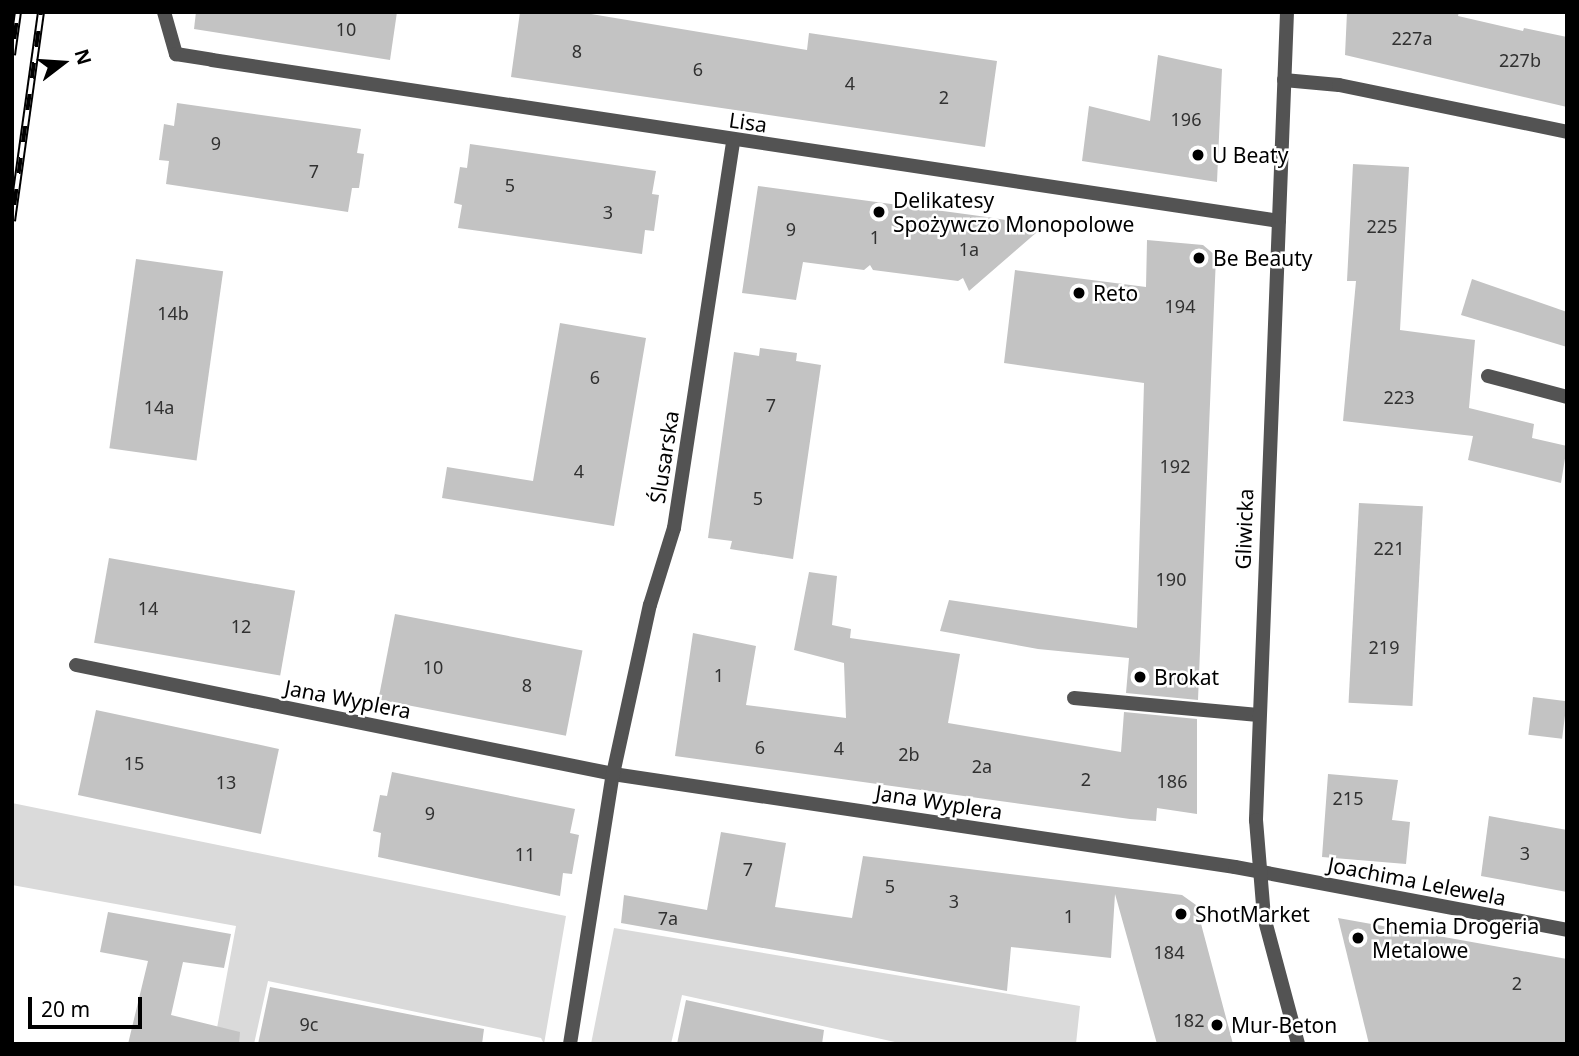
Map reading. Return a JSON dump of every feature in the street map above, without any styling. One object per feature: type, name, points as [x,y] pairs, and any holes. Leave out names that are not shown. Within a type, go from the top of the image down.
[{"type":"street","name":"Lisa","points":[[164,12],[176,54],[733,141],[1279,221]]},
{"type":"street","name":"Gliwicka","points":[[1287,12],[1258,715],[1259,872],[1272,960],[1298,1044]]},
{"type":"street","points":[[1284,80],[1339,85],[1567,132]]},
{"type":"street","name":"Ślusarska","points":[[613,774],[650,604],[674,528],[733,141]]},
{"type":"street","points":[[1488,376],[1567,397]]},
{"type":"street","name":"Jana Wyplera","points":[[76,665],[613,774],[1259,872]]},
{"type":"street","points":[[1074,698],[1258,715]]},
{"type":"street","points":[[570,1044],[613,774]]},
{"type":"street","name":"Joachima Lelewela","points":[[1259,872],[1567,930]]},
{"type":"shaded area","points":[[12,803],[566,916],[544,1044],[541,1038],[268,981],[254,1044],[214,1044],[236,926],[12,885]]},
{"type":"shaded area","points":[[614,928],[1080,1006],[1076,1044],[904,1044],[682,995],[671,1044],[591,1044]]},
{"type":"building","points":[[196,12],[397,12],[390,60],[194,29]]},
{"type":"building","points":[[520,12],[579,12],[807,50],[809,33],[997,61],[985,147],[511,77]]},
{"type":"building","points":[[1347,12],[1459,12],[1458,16],[1523,31],[1524,28],[1567,37],[1567,107],[1345,55]]},
{"type":"building","points":[[1158,55],[1222,69],[1217,182],[1082,161],[1089,106],[1150,121]]},
{"type":"building","points":[[177,103],[361,129],[357,153],[364,154],[359,188],[352,188],[348,212],[166,184],[169,161],[159,160],[164,124],[174,126]]},
{"type":"building","points":[[470,144],[656,171],[652,194],[659,195],[654,231],[645,230],[642,254],[458,228],[462,205],[454,203],[460,167],[467,168]]},
{"type":"building","points":[[1353,164],[1409,167],[1400,330],[1475,340],[1469,408],[1534,424],[1532,438],[1567,446],[1561,483],[1468,460],[1473,436],[1343,421],[1356,281],[1347,281]]},
{"type":"building","points":[[758,186],[1044,226],[969,291],[963,278],[958,281],[873,270],[870,265],[864,270],[803,262],[796,300],[742,293]]},
{"type":"building","points":[[1147,240],[1203,245],[1216,256],[1198,700],[1126,693],[1129,658],[1038,649],[940,631],[949,600],[1137,628],[1144,383],[1004,363],[1015,270],[1146,287]]},
{"type":"building","points":[[136,259],[223,271],[197,460],[109,448]]},
{"type":"building","points":[[1472,279],[1567,312],[1567,347],[1461,315]]},
{"type":"building","points":[[560,323],[646,338],[614,526],[442,498],[447,467],[533,481]]},
{"type":"building","points":[[760,348],[797,353],[796,361],[821,365],[793,559],[730,549],[732,541],[708,538],[734,352],[759,356]]},
{"type":"building","points":[[1359,503],[1423,506],[1412,706],[1349,703]]},
{"type":"building","points":[[109,558],[295,591],[280,676],[94,643]]},
{"type":"building","points":[[809,572],[837,576],[832,625],[851,629],[850,638],[960,654],[948,723],[1121,752],[1124,712],[1197,719],[1197,814],[1157,808],[1156,821],[1130,819],[675,756],[693,633],[756,646],[746,705],[846,718],[844,663],[794,650]]},
{"type":"building","points":[[395,614],[582,650],[566,736],[378,699]]},
{"type":"building","points":[[1533,697],[1567,701],[1562,739],[1528,735]]},
{"type":"building","points":[[96,710],[279,749],[261,834],[78,795]]},
{"type":"building","points":[[392,772],[575,809],[570,833],[579,835],[572,874],[563,873],[560,896],[378,857],[381,833],[373,831],[380,795],[387,796]]},
{"type":"building","points":[[1328,774],[1398,780],[1392,820],[1410,822],[1406,864],[1322,857]]},
{"type":"building","points":[[1489,816],[1567,830],[1567,892],[1481,876]]},
{"type":"building","points":[[721,832],[786,843],[775,907],[852,918],[863,856],[1182,895],[1196,905],[1233,1044],[1157,1044],[1115,894],[1111,958],[1011,947],[1007,991],[621,923],[624,895],[707,910]]},
{"type":"building","points":[[108,912],[231,934],[224,968],[183,962],[171,1015],[240,1032],[239,1044],[128,1044],[148,961],[100,952]]},
{"type":"building","points":[[1338,918],[1567,959],[1567,1044],[1369,1044]]},
{"type":"building","points":[[270,987],[484,1029],[482,1044],[258,1044]]},
{"type":"building","points":[[686,1000],[824,1030],[822,1044],[677,1044]]},
{"type":"railway","points":[[12,55],[18,12]]},
{"type":"railway","points":[[12,221],[41,12]]},
{"type":"place","name":"U Beaty","points":[[1198,155]]},
{"type":"place","name":"Delikatesy Spożywczo Monopolowe","points":[[879,212]]},
{"type":"place","name":"Be Beauty","points":[[1199,258]]},
{"type":"place","name":"Reto","points":[[1079,293]]},
{"type":"place","name":"Brokat","points":[[1140,677]]},
{"type":"place","name":"ShotMarket","points":[[1181,914]]},
{"type":"place","name":"Chemia Drogeria Metalowe","points":[[1358,938]]},
{"type":"place","name":"Mur-Beton","points":[[1217,1025]]}]
